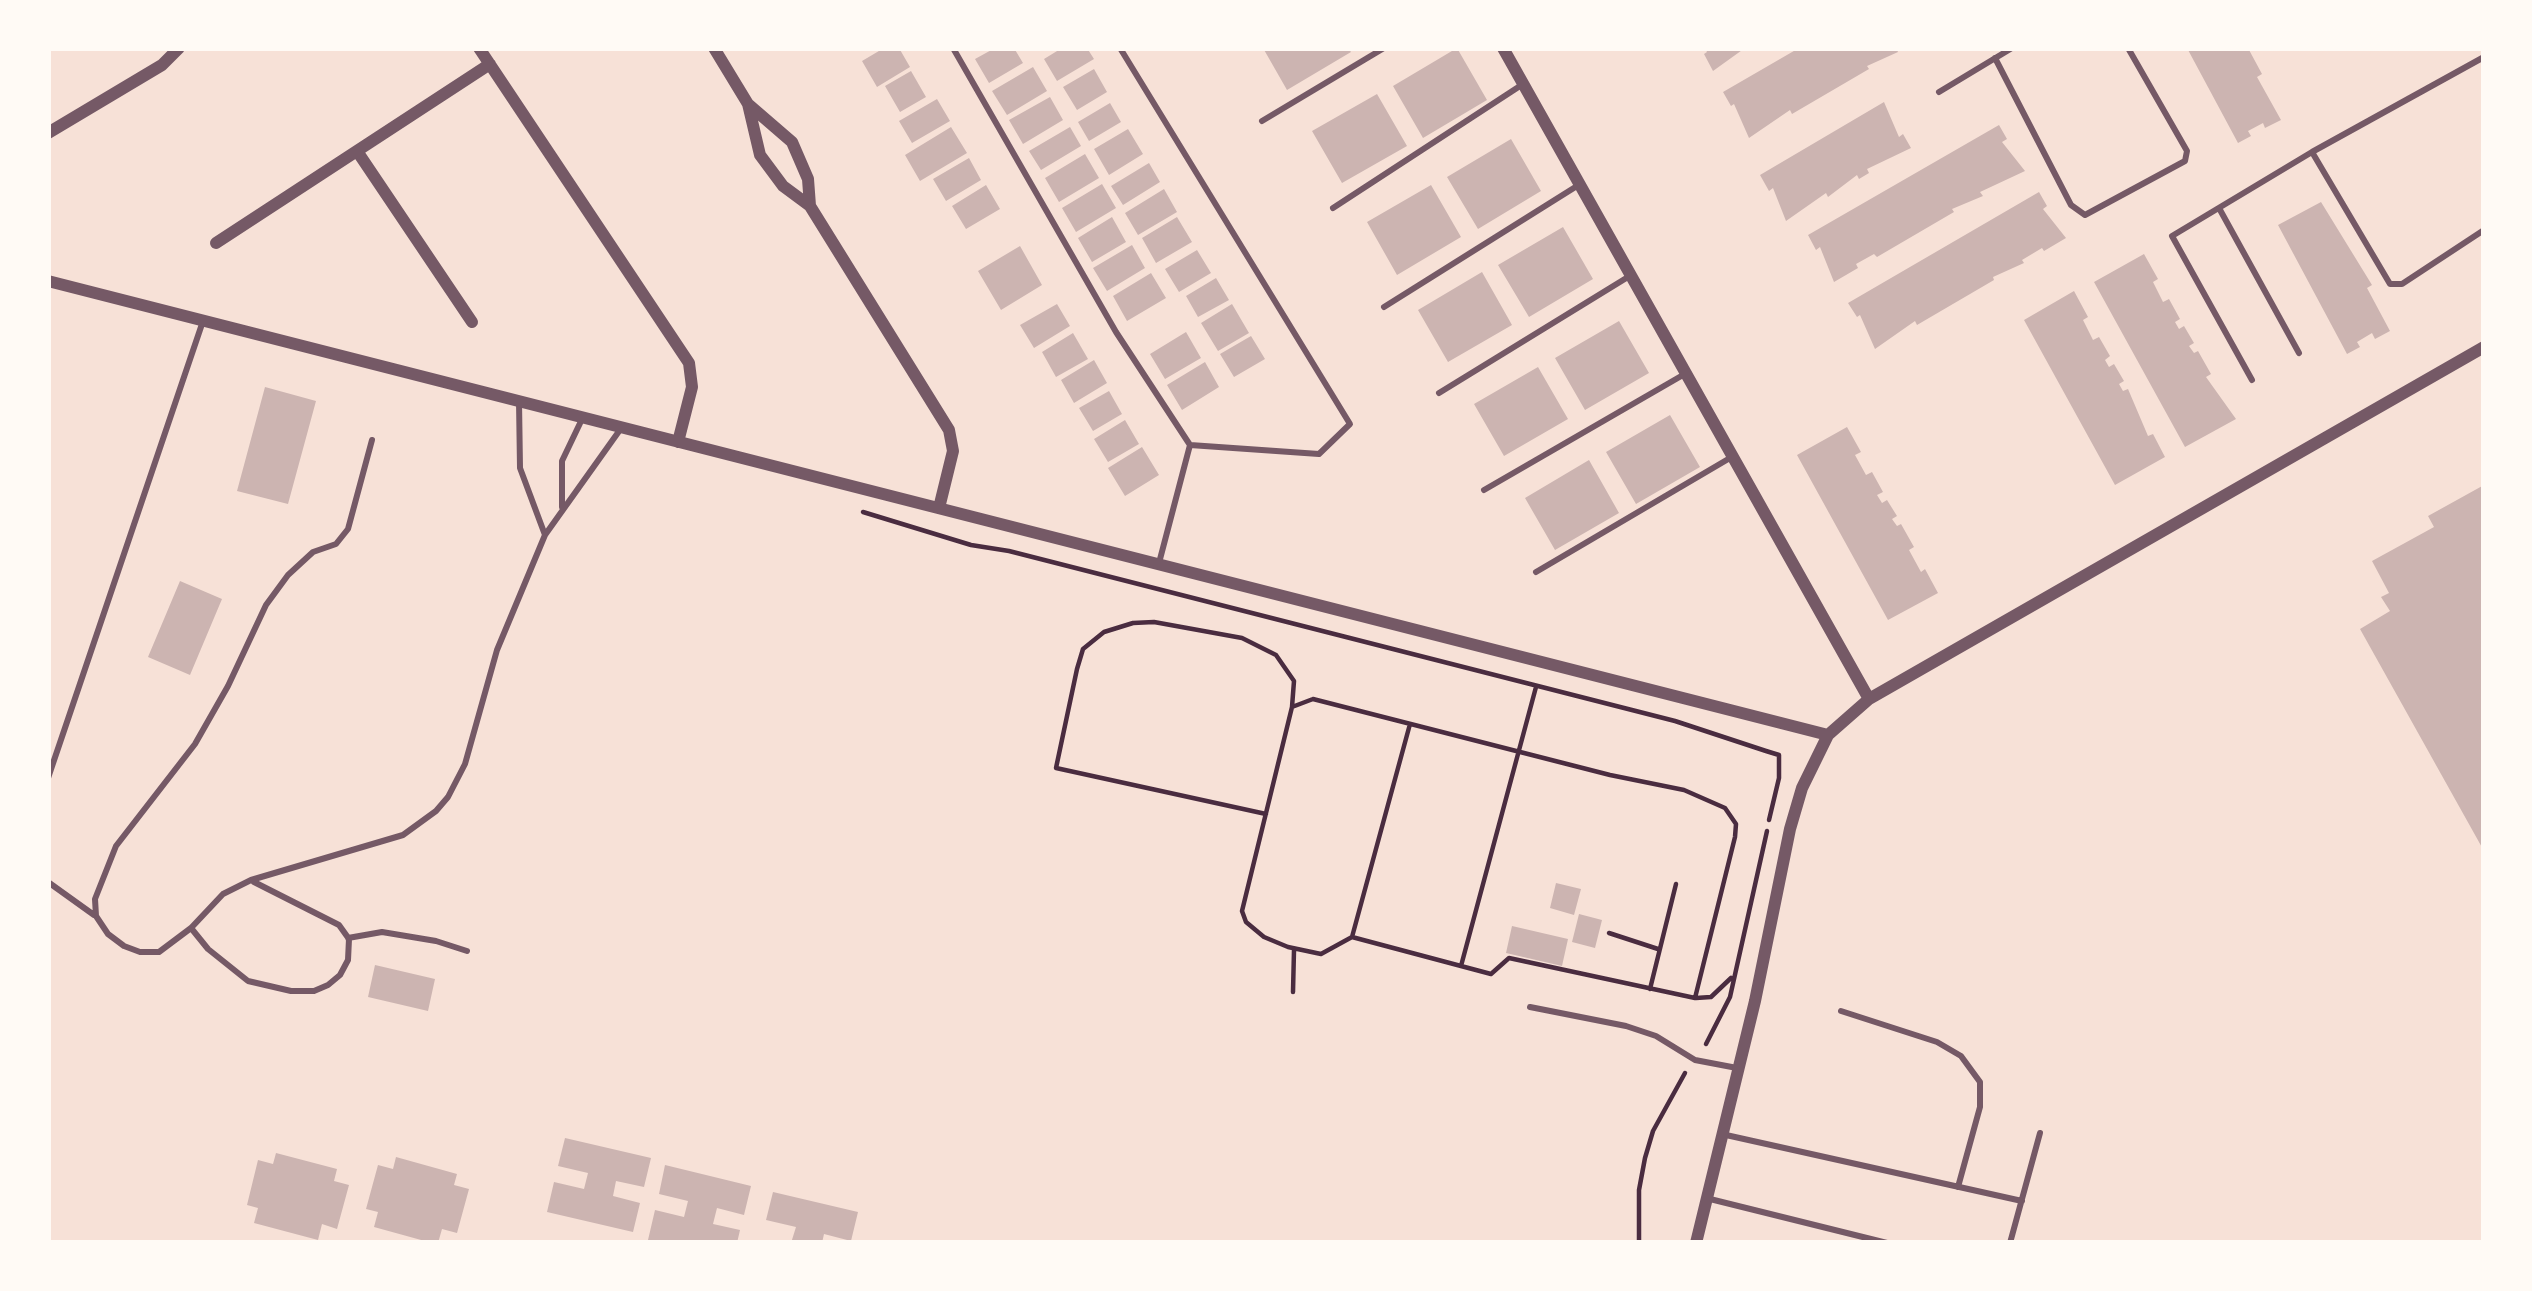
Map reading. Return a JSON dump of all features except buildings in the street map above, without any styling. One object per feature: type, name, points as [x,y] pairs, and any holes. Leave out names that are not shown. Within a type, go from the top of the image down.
[{"type":"street","points":[[48,133],[163,65],[179,48]]},
{"type":"street","points":[[478,48],[689,363],[692,387],[678,442]]},
{"type":"street","points":[[714,48],[748,104],[760,155],[783,186],[810,206],[953,439],[939,508]]},
{"type":"street","points":[[1503,48],[1869,699]]},
{"type":"street","points":[[216,243],[490,64]]},
{"type":"street","points":[[748,104],[792,142],[808,179],[810,206]]},
{"type":"street","points":[[357,152],[472,322]]},
{"type":"street","points":[[48,281],[1828,735]]},
{"type":"street","points":[[1696,1243],[1790,829],[1807,775],[1828,735],[1869,699],[2484,347]]},
{"type":"lane","points":[[953,48],[1116,332],[1190,446],[1159,564]]},
{"type":"lane","points":[[1120,48],[1350,424],[1319,454],[1190,446]]},
{"type":"lane","points":[[1262,121],[1384,48]]},
{"type":"lane","points":[[1939,92],[2012,48]]},
{"type":"lane","points":[[1995,58],[2071,205],[2085,215],[2185,160],[2187,151],[2128,48]]},
{"type":"lane","points":[[2252,380],[2172,236],[2312,152],[2483,61]]},
{"type":"lane","points":[[1334,208],[1523,84]]},
{"type":"lane","points":[[2312,152],[2390,284],[2402,284],[2484,230]]},
{"type":"lane","points":[[1384,307],[1580,184]]},
{"type":"lane","points":[[2219,208],[2300,353]]},
{"type":"lane","points":[[1439,393],[1631,275]]},
{"type":"lane","points":[[48,778],[203,321]]},
{"type":"lane","points":[[1484,490],[1686,373]]},
{"type":"lane","points":[[519,401],[520,468],[545,535]]},
{"type":"lane","points":[[562,511],[562,461],[583,417]]},
{"type":"lane","points":[[48,882],[96,916],[108,934],[140,952],[159,952],[224,894],[251,880],[403,835],[448,797],[465,764],[497,650],[545,535],[622,428]]},
{"type":"lane","points":[[96,916],[95,899],[116,846],[195,744],[266,605],[287,575],[313,552],[336,544],[348,529],[372,440]]},
{"type":"lane","points":[[1536,572],[1733,456]]},
{"type":"lane","points":[[190,928],[248,981],[314,992],[340,976],[348,959],[348,938],[339,925],[251,880]]},
{"type":"lane","points":[[348,938],[382,932],[436,940],[466,951]]},
{"type":"lane","points":[[1530,1007],[1641,1031],[1695,1060],[1739,1068]]},
{"type":"lane","points":[[1841,1011],[1937,1042],[1960,1056],[1980,1082],[1981,1107],[1958,1186]]},
{"type":"lane","points":[[2010,1243],[2040,1133]]},
{"type":"lane","points":[[1723,1134],[2021,1202]]},
{"type":"lane","points":[[1707,1198],[1887,1243]]},
{"type":"path","points":[[856,509],[971,545],[1009,550],[1676,722],[1779,755],[1779,778],[1730,997],[1666,1105],[1645,1158],[1639,1190],[1639,1243]]},
{"type":"path","points":[[1266,814],[1056,767],[1083,649],[1103,632],[1154,622],[1242,638],[1276,655],[1294,681],[1292,706],[1266,814],[1242,911],[1246,922],[1264,937],[1321,954],[1352,937],[1491,974],[1509,958],[1695,998],[1711,997],[1735,974]]},
{"type":"path","points":[[1461,966],[1536,685]]},
{"type":"path","points":[[1292,706],[1313,699],[1684,790],[1725,808],[1736,824],[1732,855],[1695,998]]},
{"type":"path","points":[[1352,937],[1410,724]]},
{"type":"path","points":[[1650,989],[1676,884]]},
{"type":"path","points":[[1610,933],[1658,949]]},
{"type":"path","points":[[1293,992],[1294,949]]}]
